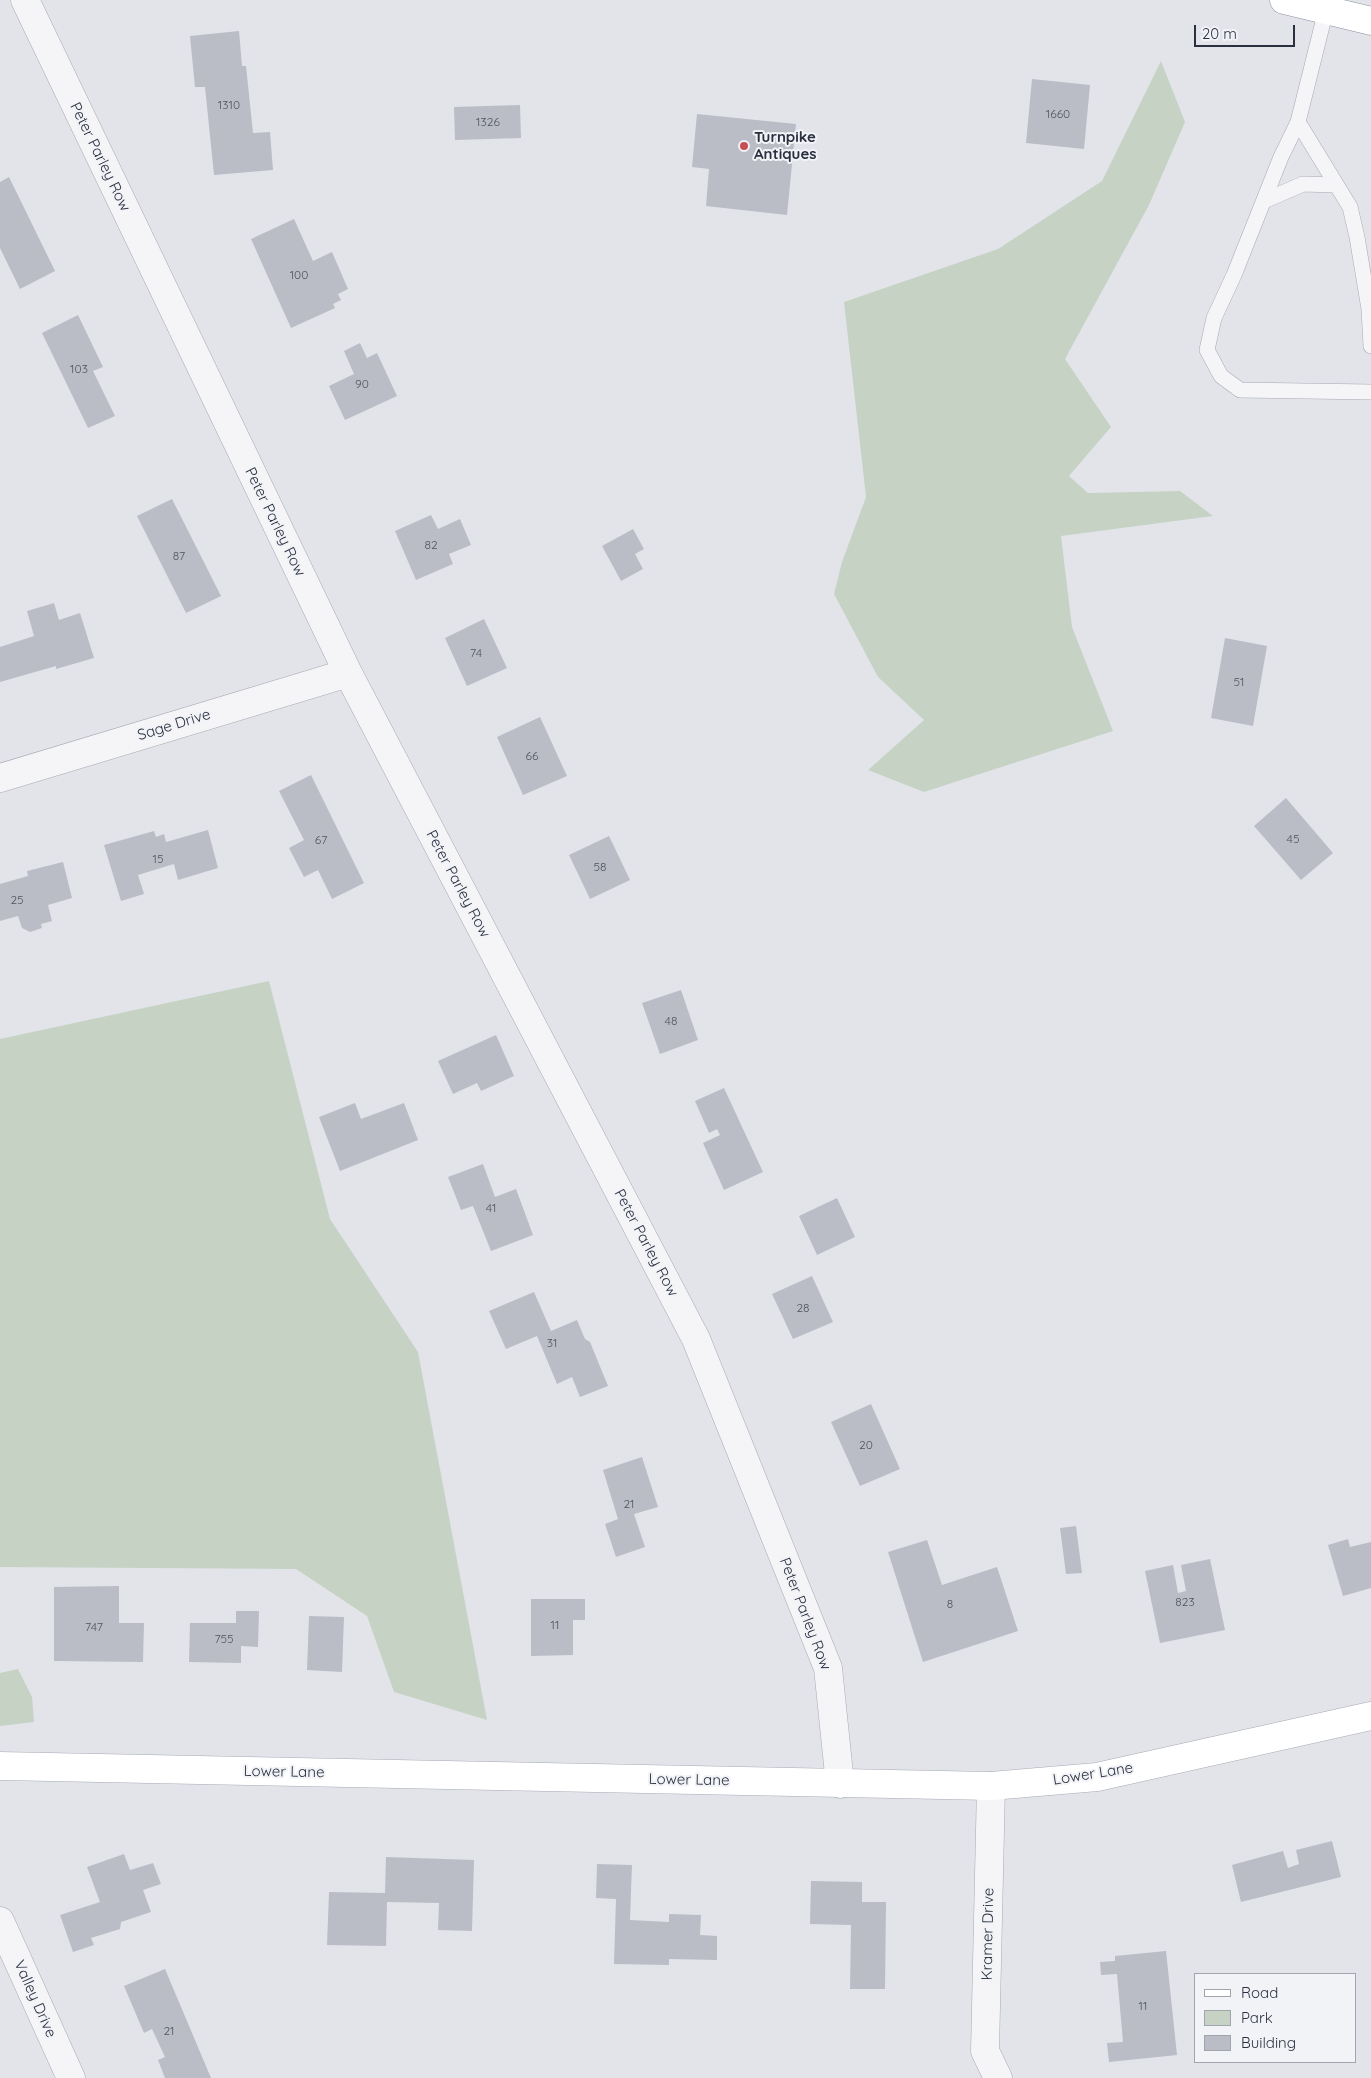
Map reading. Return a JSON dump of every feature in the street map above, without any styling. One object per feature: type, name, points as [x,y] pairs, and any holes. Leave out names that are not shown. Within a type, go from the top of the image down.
[{"type":"main road","points":[[1284,0],[1371,21]]},
{"type":"main road","name":"Lower Lane","points":[[0,1766],[991,1786],[1097,1777],[1371,1716]]},
{"type":"street","name":"Peter Parley Row","points":[[24,0],[348,673],[696,1339],[828,1668],[840,1784]]},
{"type":"street","name":"Sage Drive","points":[[0,778],[348,673]]},
{"type":"street","name":"Kramer Drive","points":[[991,1786],[985,2051],[998,2078]]},
{"type":"street","name":"Valley Drive","points":[[0,1921],[71,2078]]},
{"type":"lane","points":[[1326,10],[1298,122],[1281,157],[1214,318],[1207,350],[1221,376],[1240,390],[1371,392]]},
{"type":"lane","points":[[1298,122],[1350,207],[1369,309],[1371,346]]},
{"type":"lane","points":[[1264,201],[1303,184],[1336,185]]},
{"type":"green space","points":[[1161,61],[1185,122],[1149,205],[1065,359],[1111,427],[1069,476],[1088,493],[1180,491],[1213,516],[1061,536],[1072,627],[1113,731],[924,792],[868,770],[924,720],[878,677],[834,594],[842,562],[866,497],[844,302],[998,249],[1102,181]]},
{"type":"green space","points":[[269,981],[330,1219],[418,1352],[487,1720],[394,1692],[367,1616],[296,1569],[0,1567],[0,1039]]},
{"type":"green space","points":[[18,1669],[32,1697],[34,1722],[0,1726],[0,1673]]},
{"type":"building","points":[[239,31],[242,66],[246,66],[253,133],[270,132],[273,170],[214,175],[205,87],[195,87],[190,36]]},
{"type":"building","points":[[1032,79],[1090,85],[1084,149],[1026,143]]},
{"type":"building","points":[[520,105],[521,138],[455,140],[454,107]]},
{"type":"building","name":"Turnpike Antiques","points":[[697,114],[796,124],[787,215],[706,206],[709,169],[692,167]]},
{"type":"building","points":[[9,177],[55,271],[20,289],[0,248],[0,182]]},
{"type":"building","points":[[294,219],[313,261],[332,252],[348,289],[338,294],[341,300],[333,304],[335,308],[291,328],[251,239]]},
{"type":"building","points":[[78,315],[103,367],[93,371],[115,416],[88,428],[42,333]]},
{"type":"building","points":[[360,343],[367,358],[377,353],[397,396],[345,420],[329,386],[354,374],[344,351]]},
{"type":"building","points":[[172,499],[221,596],[186,613],[137,516]]},
{"type":"building","points":[[431,515],[438,529],[460,519],[471,545],[449,554],[453,564],[416,580],[395,531]]},
{"type":"building","points":[[633,529],[644,549],[635,554],[643,569],[621,581],[602,546]]},
{"type":"building","points":[[54,603],[59,620],[80,613],[94,658],[56,669],[56,666],[0,682],[0,647],[34,636],[27,611]]},
{"type":"building","points":[[484,619],[507,668],[467,686],[445,638]]},
{"type":"building","points":[[1225,638],[1267,646],[1253,726],[1211,718]]},
{"type":"building","points":[[540,717],[567,776],[523,795],[497,737]]},
{"type":"building","points":[[311,775],[364,883],[332,899],[318,870],[304,877],[289,848],[304,840],[279,791]]},
{"type":"building","points":[[1286,798],[1333,853],[1301,880],[1254,826]]},
{"type":"building","points":[[208,830],[218,868],[178,880],[174,864],[138,875],[144,894],[121,901],[104,845],[154,831],[156,837],[164,834],[166,842]]},
{"type":"building","points":[[609,836],[630,880],[590,899],[569,855]]},
{"type":"building","points":[[63,862],[72,898],[48,905],[52,921],[41,924],[42,928],[30,932],[22,928],[18,916],[0,921],[0,884],[28,876],[27,871]]},
{"type":"building","points":[[681,990],[698,1040],[660,1054],[642,1003]]},
{"type":"building","points":[[496,1035],[514,1076],[481,1091],[477,1083],[453,1094],[438,1061]]},
{"type":"building","points":[[724,1088],[763,1172],[724,1190],[703,1143],[720,1135],[717,1129],[709,1133],[695,1101]]},
{"type":"building","points":[[355,1103],[361,1119],[404,1103],[418,1140],[340,1171],[319,1117]]},
{"type":"building","points":[[483,1164],[495,1197],[516,1189],[533,1235],[491,1251],[473,1206],[461,1210],[448,1177]]},
{"type":"building","points":[[837,1198],[855,1237],[817,1255],[799,1216]]},
{"type":"building","points":[[812,1276],[833,1322],[793,1339],[772,1294]]},
{"type":"building","points":[[534,1292],[551,1331],[577,1320],[585,1339],[590,1342],[608,1386],[580,1397],[572,1377],[557,1384],[537,1336],[506,1349],[489,1311]]},
{"type":"building","points":[[871,1404],[900,1469],[860,1486],[831,1422]]},
{"type":"building","points":[[642,1457],[658,1507],[634,1514],[645,1547],[616,1557],[605,1524],[618,1519],[603,1470]]},
{"type":"building","points":[[1076,1526],[1082,1573],[1066,1574],[1060,1528]]},
{"type":"building","points":[[1348,1539],[1350,1547],[1371,1542],[1371,1588],[1343,1596],[1328,1545]]},
{"type":"building","points":[[927,1540],[942,1585],[997,1567],[1018,1631],[923,1662],[888,1552]]},
{"type":"building","points":[[1210,1559],[1225,1630],[1160,1643],[1145,1571],[1173,1565],[1178,1593],[1186,1591],[1181,1565]]},
{"type":"building","points":[[119,1586],[119,1623],[144,1623],[143,1662],[54,1661],[54,1587]]},
{"type":"building","points":[[531,1599],[585,1599],[585,1620],[573,1620],[573,1655],[531,1656]]},
{"type":"building","points":[[236,1611],[259,1611],[258,1647],[241,1646],[241,1663],[189,1662],[190,1623],[236,1623]]},
{"type":"building","points":[[309,1616],[344,1617],[342,1672],[307,1670]]},
{"type":"building","points":[[1332,1841],[1341,1877],[1241,1902],[1232,1865],[1283,1851],[1288,1868],[1299,1864],[1296,1850]]},
{"type":"building","points":[[124,1854],[130,1870],[153,1863],[161,1884],[143,1890],[151,1912],[121,1922],[120,1929],[91,1938],[94,1945],[73,1952],[60,1915],[100,1902],[87,1867]]},
{"type":"building","points":[[386,1857],[474,1860],[472,1931],[438,1930],[439,1903],[387,1902],[386,1946],[327,1945],[329,1892],[385,1893]]},
{"type":"building","points":[[597,1864],[632,1865],[630,1920],[669,1922],[669,1914],[701,1915],[700,1935],[717,1936],[717,1960],[669,1959],[669,1965],[614,1964],[616,1899],[596,1898]]},
{"type":"building","points":[[811,1881],[862,1882],[862,1902],[886,1902],[885,1989],[850,1989],[851,1925],[810,1924]]},
{"type":"building","points":[[1166,1951],[1177,2055],[1109,2062],[1107,2043],[1123,2042],[1117,1974],[1101,1975],[1100,1962],[1115,1961],[1115,1956]]},
{"type":"building","points":[[165,1969],[211,2078],[165,2078],[158,2060],[165,2057],[152,2029],[144,2033],[124,1986]]},
{"type":"place","name":"Turnpike Antiques","points":[[744,146]]}]
